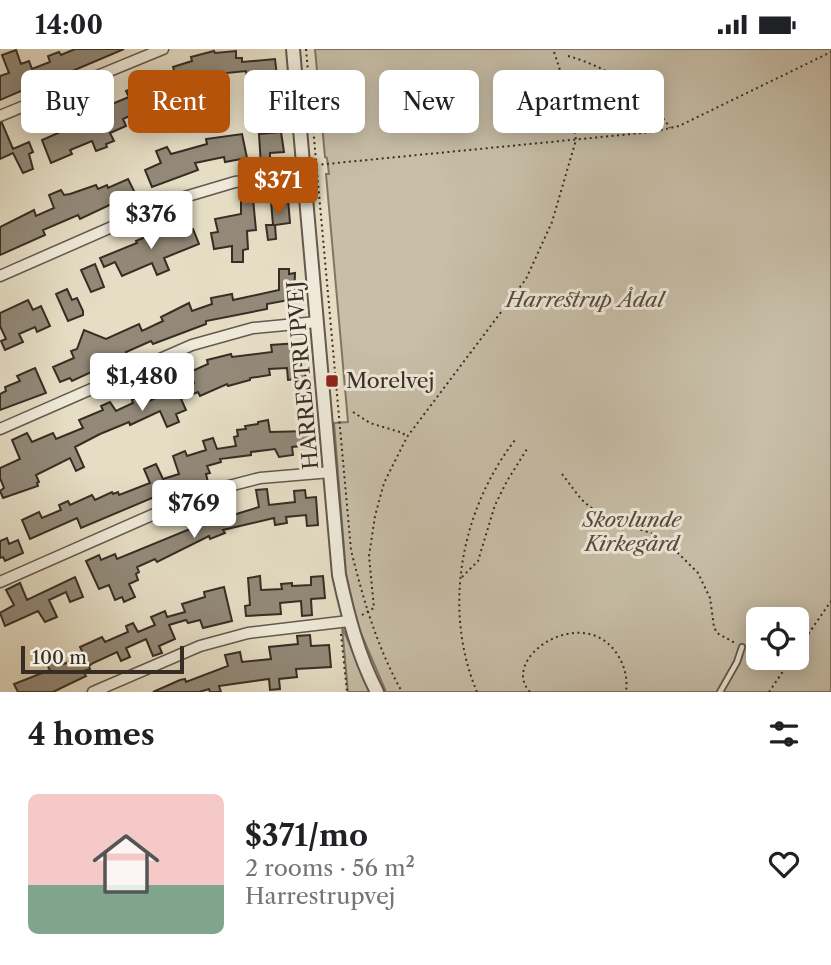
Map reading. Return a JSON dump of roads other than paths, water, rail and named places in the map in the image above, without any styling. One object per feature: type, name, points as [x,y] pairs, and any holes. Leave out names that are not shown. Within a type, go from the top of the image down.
[{"type":"street","points":[[0,116],[163,49]]},
{"type":"street","name":"HARRESTRUPVEJ","points":[[293,49],[344,622],[377,692]]},
{"type":"street","points":[[0,276],[171,201],[235,182],[305,174]]},
{"type":"street","points":[[0,429],[192,345],[253,328],[317,322]]},
{"type":"street","points":[[0,582],[202,493],[260,478],[331,472]]},
{"type":"street","points":[[93,692],[200,646],[248,633],[344,622]]},
{"type":"lane","points":[[720,692],[737,662],[742,646]]},
{"type":"place","name":"Morelvej","points":[[332,381]]},
{"type":"park label","name":"Harrestrup Ådal","points":[[585,300]]},
{"type":"park label","name":"Skovlunde Kirkegård","points":[[632,532]]}]
